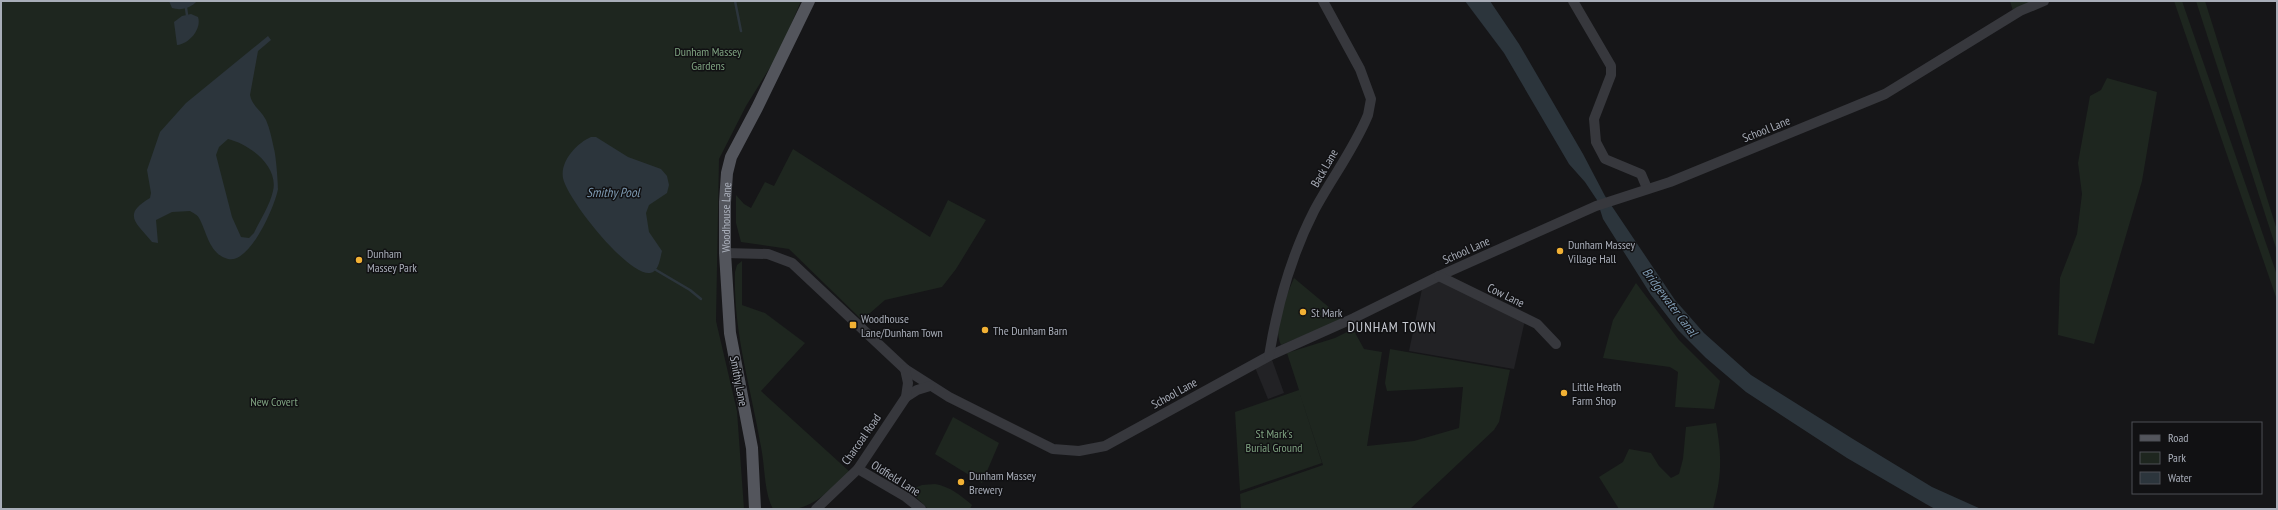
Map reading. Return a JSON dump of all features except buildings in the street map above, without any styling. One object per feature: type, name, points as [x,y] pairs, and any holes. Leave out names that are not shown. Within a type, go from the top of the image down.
[{"type":"main road","name":"Woodhouse Lane","points":[[725,253],[725,202],[727,173],[731,157],[757,108],[809,1]]},
{"type":"main road","name":"Smithy Lane","points":[[725,253],[730,334],[752,448],[755,509]]},
{"type":"street","name":"Back Lane","points":[[1269,356],[1278,311],[1292,262],[1302,236],[1368,116],[1371,99],[1360,70],[1323,1]]},
{"type":"street","points":[[1573,1],[1611,66],[1611,75],[1594,119],[1596,142],[1605,159],[1641,174],[1647,188]]},
{"type":"street","name":"School Lane","points":[[905,369],[930,386],[976,412],[1040,444],[1053,449],[1079,451],[1105,446],[1269,356],[1354,318],[1439,276],[1612,199],[1670,182],[1885,94],[2020,11],[2044,1]]},
{"type":"street","name":"Woodhouse Lane","points":[[725,253],[768,254],[792,263],[905,369]]},
{"type":"street","name":"Cow Lane","points":[[1439,276],[1537,324],[1556,344]]},
{"type":"street","points":[[905,369],[908,383],[906,397]]},
{"type":"street","name":"Charcoal Road","points":[[816,509],[858,469],[906,397],[917,390],[930,386]]},
{"type":"street","name":"Oldfield Lane","points":[[858,469],[906,497],[921,509]]},
{"type":"shaded area","points":[[1440,279],[1525,320],[1514,369],[1409,351],[1422,289]]},
{"type":"shaded area","points":[[1271,357],[1284,393],[1268,399],[1254,365]]},
{"type":"green space","name":"Dunham Massey Park","points":[[1,1],[801,1],[779,53],[746,106],[719,159],[716,321],[737,411],[744,509],[1,509]]},
{"type":"green space","points":[[2010,1],[2033,1],[2013,11]]},
{"type":"green space","points":[[2174,1],[2182,1],[2277,275],[2277,300]]},
{"type":"green space","points":[[2196,1],[2205,1],[2277,230],[2277,251]]},
{"type":"green space","points":[[2107,78],[2157,92],[2142,181],[2094,344],[2058,335],[2060,278],[2077,234],[2082,194],[2078,163],[2090,96],[2101,90]]},
{"type":"green space","points":[[793,149],[930,237],[948,200],[986,220],[956,269],[942,287],[885,300],[862,320],[789,249],[741,242],[736,223],[736,195],[744,204],[751,208],[765,182],[774,186]]},
{"type":"green space","points":[[742,261],[742,305],[765,313],[805,343],[761,391],[850,472],[832,489],[818,499],[810,504],[795,509],[773,509],[768,495],[761,447],[737,316],[735,272],[737,265]]},
{"type":"green space","points":[[1294,278],[1343,319],[1281,345],[1278,329],[1279,320]]},
{"type":"green space","points":[[1636,283],[1679,340],[1720,381],[1714,409],[1675,407],[1678,372],[1670,367],[1603,358],[1613,320]]},
{"type":"green space","name":"St Mark's Burial Ground","points":[[1353,329],[1364,349],[1382,352],[1367,446],[1414,441],[1459,428],[1463,387],[1387,391],[1385,383],[1390,349],[1510,370],[1499,422],[1494,430],[1410,509],[1241,509],[1240,494],[1323,465],[1299,391],[1322,463],[1240,491],[1235,412],[1299,390],[1287,353],[1335,338]]},
{"type":"green space","points":[[953,417],[999,443],[982,483],[935,454]]},
{"type":"green space","points":[[1716,423],[1720,466],[1718,486],[1713,509],[1619,509],[1599,477],[1623,462],[1629,449],[1651,453],[1659,466],[1671,478],[1679,474],[1683,459],[1686,427]]},
{"type":"green space","points":[[935,484],[951,489],[972,505],[970,509],[928,509],[914,495],[915,488],[922,485]]},
{"type":"water","points":[[169,1],[197,1],[189,7],[179,9],[172,8]]},
{"type":"water","name":"Bridgewater Canal","points":[[1465,1],[1490,1],[1519,44],[1583,154],[1605,196],[1675,300],[1704,333],[1751,375],[1932,487],[1981,509],[1935,509],[1847,458],[1746,392],[1706,358],[1678,330],[1651,295],[1603,219],[1597,200],[1585,182],[1569,164],[1504,53]]},
{"type":"water","points":[[191,14],[198,17],[199,22],[196,31],[194,35],[186,42],[177,45],[174,22],[182,16]]},
{"type":"water","points":[[268,36],[271,40],[258,51],[250,95],[251,99],[266,120],[270,131],[275,152],[278,189],[267,220],[253,244],[245,253],[236,258],[228,259],[213,248],[197,215],[190,211],[172,212],[156,220],[158,243],[152,242],[134,219],[136,209],[150,198],[151,193],[147,170],[160,132],[186,103]],"holes":[[[228,139],[253,151],[261,158],[267,165],[274,182],[270,202],[254,233],[249,238],[241,237],[232,217],[216,155],[219,147]]]},
{"type":"water","name":"Smithy Pool","points":[[591,137],[596,137],[628,157],[661,169],[667,176],[669,185],[667,193],[649,205],[646,213],[649,232],[662,251],[659,264],[653,272],[650,273],[640,271],[614,250],[586,218],[567,188],[563,178],[564,165],[575,148]]},
{"type":"waterway","points":[[735,1],[741,31]]},
{"type":"waterway","points":[[186,8],[187,15]]},
{"type":"waterway","points":[[656,270],[690,290],[701,299]]},
{"type":"place","name":"Dunham Massey Village Hall","points":[[1560,251]]},
{"type":"place","name":"Dunham Massey Park","points":[[359,260]]},
{"type":"place","name":"St Mark","points":[[1303,312]]},
{"type":"place","name":"Woodhouse Lane/Dunham Town","points":[[853,325]]},
{"type":"place","name":"The Dunham Barn","points":[[985,330]]},
{"type":"place","name":"Little Heath Farm Shop","points":[[1564,393]]},
{"type":"place","name":"Dunham Massey Brewery","points":[[961,482]]},
{"type":"district","name":"DUNHAM TOWN","points":[[1392,327]]},
{"type":"park label","name":"Dunham Massey Gardens","points":[[708,58]]},
{"type":"park label","name":"New Covert","points":[[274,401]]}]
